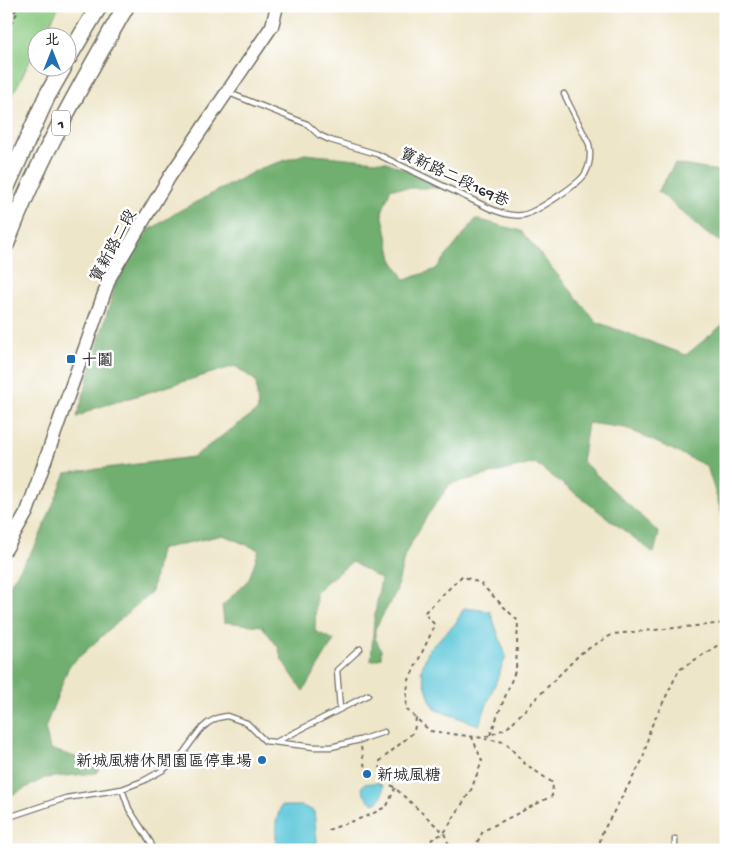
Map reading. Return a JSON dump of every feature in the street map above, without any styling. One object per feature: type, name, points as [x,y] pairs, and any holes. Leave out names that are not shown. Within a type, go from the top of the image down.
[{"type":"highway","points":[[78,41],[99,6]]},
{"type":"highway","name":"1","points":[[6,244],[50,144],[126,6]]},
{"type":"highway","name":"1","points":[[6,188],[57,78]]},
{"type":"street","name":"寶新路二段","points":[[6,549],[27,512],[110,277],[170,176],[272,26],[277,6]]},
{"type":"lane","name":"寶新路二段169巷","points":[[228,93],[307,124],[319,135],[330,140],[377,154],[489,208],[508,215],[517,216],[533,213],[572,186],[585,174],[591,152],[589,144],[564,94]]},
{"type":"lane","points":[[340,709],[337,670],[360,649]]},
{"type":"lane","points":[[276,742],[368,695]]},
{"type":"lane","points":[[6,818],[66,798],[122,789],[144,781],[163,770],[181,756],[208,723],[217,718],[227,716],[247,723],[265,740],[314,747],[331,747],[384,732]]},
{"type":"lane","points":[[122,789],[129,809],[152,844],[152,850]]},
{"type":"lane","points":[[675,839],[675,850]]},
{"type":"path","points":[[6,15],[25,6]]},
{"type":"path","points":[[6,54],[10,49],[10,25],[19,10]]},
{"type":"path","points":[[477,850],[476,844],[483,831],[552,796],[553,783],[524,763],[505,742],[430,731],[406,709],[408,682],[435,625],[424,613],[462,576],[480,583],[518,621],[516,669],[490,735]]},
{"type":"path","points":[[483,738],[507,728],[582,653],[613,634],[726,623]]},
{"type":"path","points":[[598,850],[602,833],[643,759],[650,729],[679,670],[726,640]]},
{"type":"path","points":[[416,718],[414,732],[380,761],[381,778],[395,788],[444,833],[451,850]]},
{"type":"path","points":[[418,850],[444,833],[471,790],[482,761],[472,737]]},
{"type":"path","points":[[360,740],[365,768]]},
{"type":"path","points":[[328,830],[370,815],[387,806],[395,788]]},
{"type":"green space","points":[[6,6],[59,6],[48,28],[28,28],[28,65],[6,108]]},
{"type":"green space","points":[[305,154],[387,162],[445,188],[391,188],[382,212],[392,259],[405,280],[436,269],[476,219],[521,231],[597,322],[686,355],[726,322],[726,527],[707,466],[626,428],[588,423],[582,461],[659,533],[654,553],[535,463],[450,484],[427,516],[405,554],[396,592],[375,629],[375,638],[381,650],[381,658],[371,661],[374,620],[381,579],[352,562],[325,583],[316,593],[315,631],[334,640],[303,691],[282,660],[278,647],[262,626],[224,622],[222,606],[249,579],[259,550],[223,535],[160,549],[152,591],[69,666],[45,728],[50,749],[101,765],[96,773],[45,778],[6,798],[6,590],[37,543],[66,473],[193,457],[258,410],[256,381],[235,366],[93,409],[77,417],[117,279],[148,231],[179,211],[261,168]]},
{"type":"green space","points":[[675,164],[726,172],[726,245],[706,233],[658,191]]},
{"type":"water","points":[[464,608],[490,611],[506,656],[479,725],[436,710],[430,700],[421,670],[429,649],[455,624]]},
{"type":"water","points":[[379,783],[383,786],[382,797],[375,802],[368,800],[362,790],[364,784]]},
{"type":"water","points":[[281,806],[302,806],[314,811],[317,841],[313,850],[276,850],[276,821]]},
{"type":"place","name":"十鬮","points":[[71,359]]},
{"type":"place","name":"新城風糖休閒園區停車場","points":[[262,760]]},
{"type":"place","name":"新城風糖","points":[[367,774]]}]
